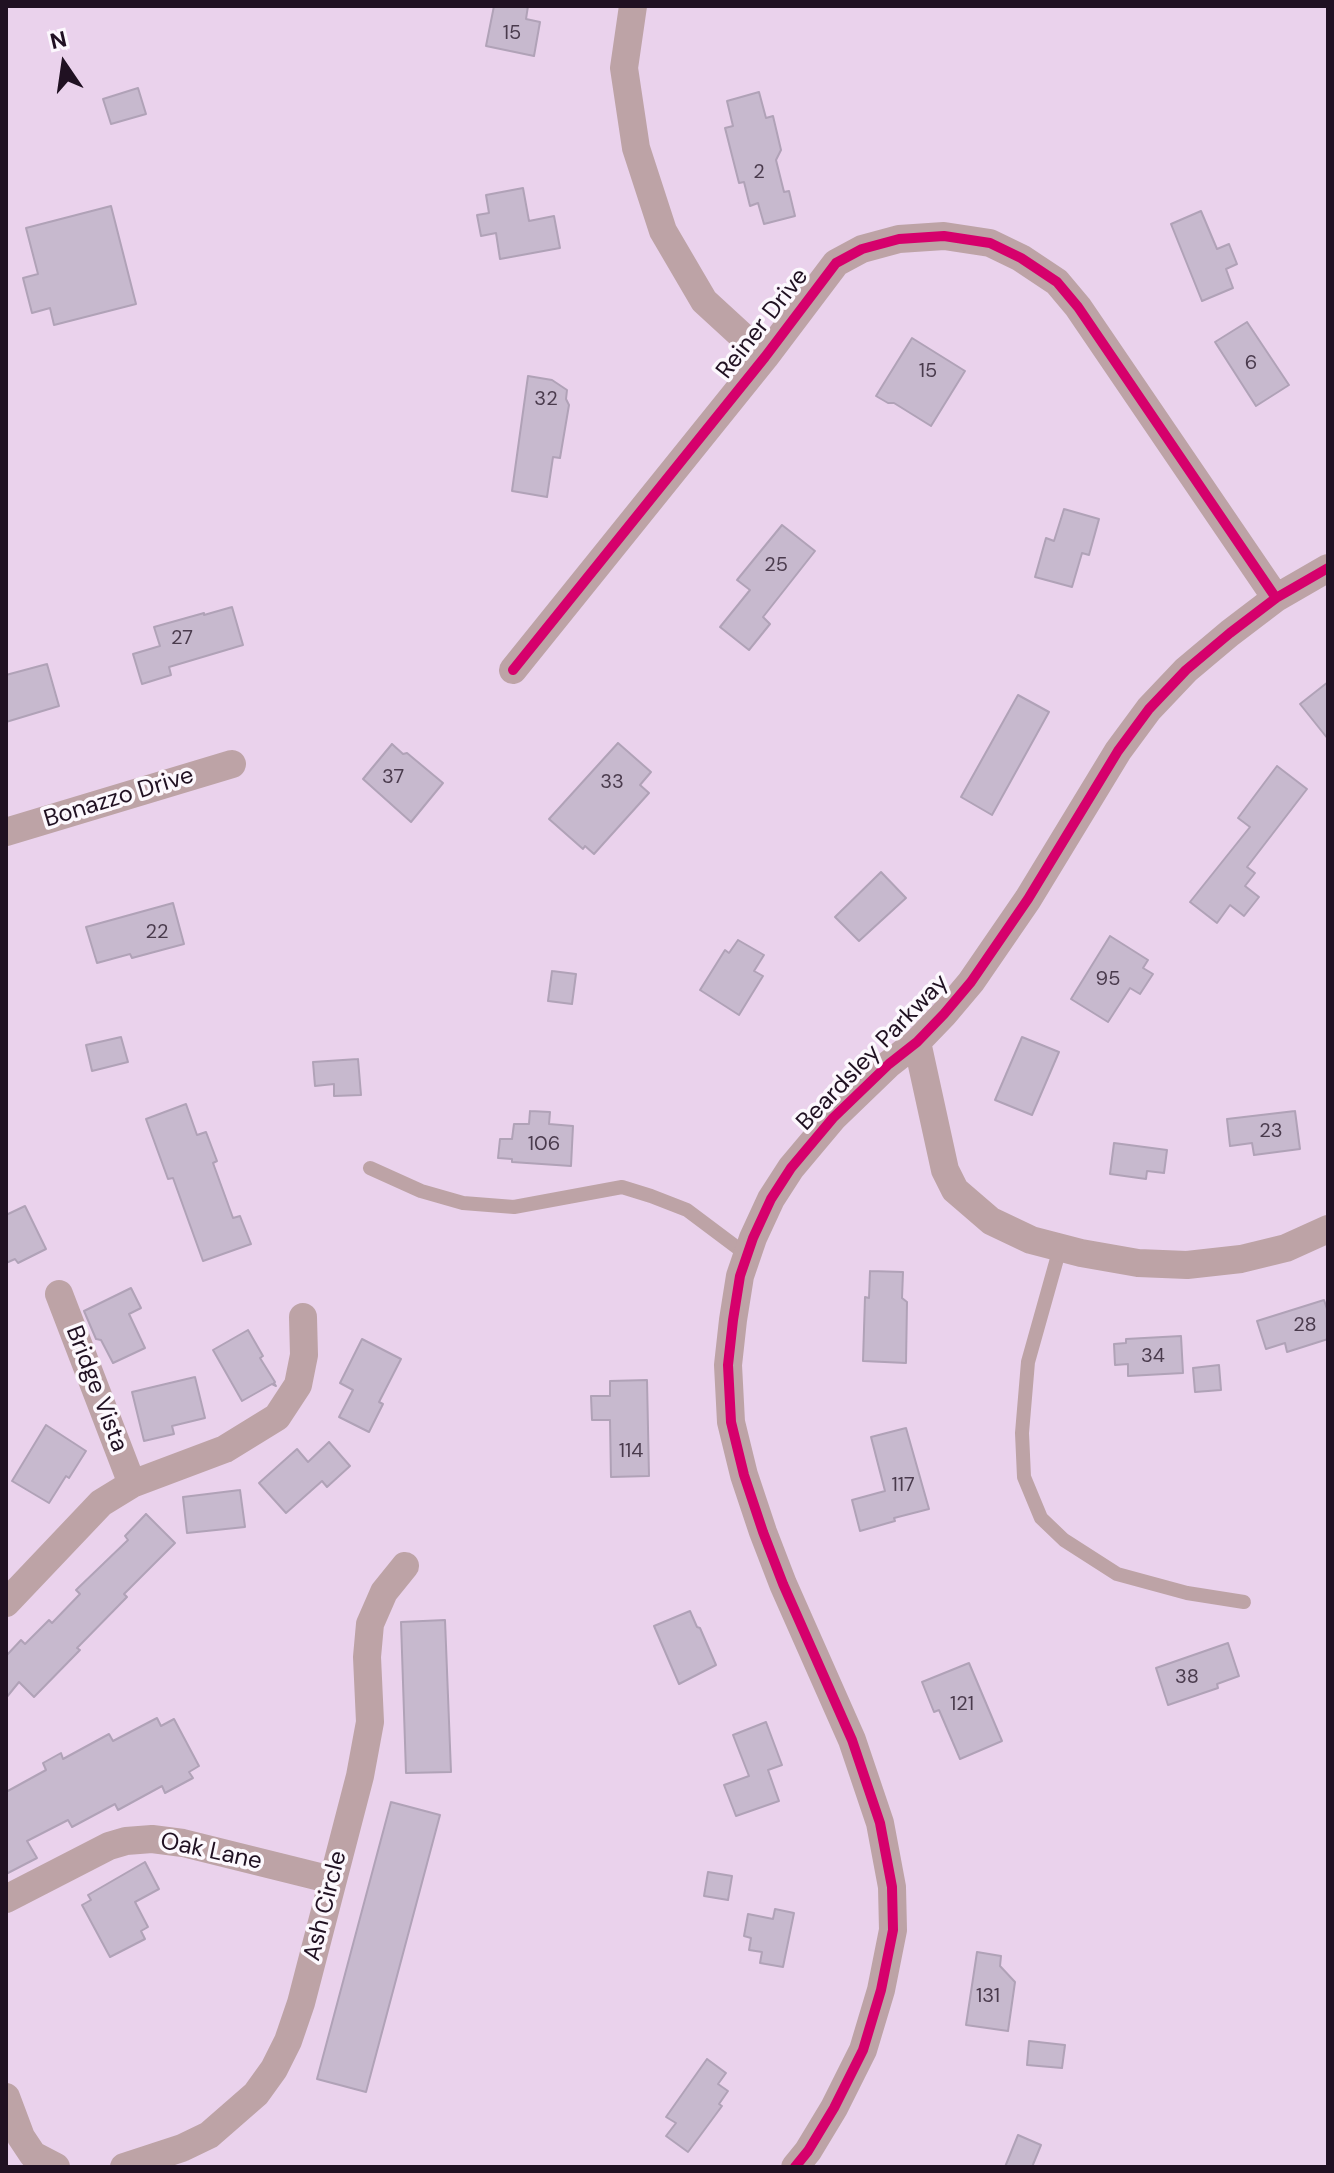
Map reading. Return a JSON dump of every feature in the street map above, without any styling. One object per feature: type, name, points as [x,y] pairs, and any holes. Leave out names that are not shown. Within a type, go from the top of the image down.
[{"type":"street","points":[[633,6],[624,68],[636,148],[663,231],[704,301],[765,357]]},
{"type":"street","name":"Reiner Drive","points":[[513,670],[765,357],[836,263],[862,249],[899,239],[944,236],[990,243],[1021,258],[1057,282],[1078,307],[1276,598]]},
{"type":"street","name":"Beardsley Parkway","points":[[795,2167],[834,2108],[863,2050],[881,1990],[893,1930],[892,1887],[880,1823],[852,1740],[763,1532],[731,1422],[728,1365],[740,1276],[747,1255],[771,1199],[791,1168],[833,1118],[889,1064],[917,1042],[971,982],[1028,899],[1118,751],[1149,709],[1186,670],[1276,598],[1328,568]]},
{"type":"street","name":"Bonazzo Drive","points":[[6,832],[232,764]]},
{"type":"street","points":[[917,1042],[945,1170],[955,1190],[991,1221],[1031,1240],[1138,1263],[1187,1265],[1241,1259],[1286,1248],[1328,1229]]},
{"type":"street","name":"Bridge Vista","points":[[59,1294],[132,1484]]},
{"type":"street","points":[[6,1603],[101,1503],[132,1484],[225,1449],[277,1417],[298,1385],[304,1355],[303,1317]]},
{"type":"street","name":"Ash Circle","points":[[124,2167],[182,2148],[209,2135],[256,2094],[274,2069],[288,2041],[301,2003],[360,1776],[370,1722],[367,1657],[370,1624],[384,1592],[405,1566]]},
{"type":"street","name":"Oak Lane","points":[[6,1899],[109,1846],[152,1839],[183,1843],[332,1880]]},
{"type":"street","points":[[6,2097],[21,2137],[33,2155],[56,2167]]},
{"type":"lane","points":[[370,1168],[421,1191],[463,1203],[514,1207],[622,1187],[687,1210],[747,1255]]},
{"type":"lane","points":[[1060,1248],[1028,1362],[1023,1419],[1024,1477],[1041,1518],[1064,1540],[1117,1574],[1187,1593],[1244,1602]]},
{"type":"building","points":[[494,6],[528,6],[526,19],[540,22],[534,56],[486,46]]},
{"type":"building","points":[[138,88],[146,114],[111,124],[103,99]]},
{"type":"building","points":[[759,92],[766,118],[773,116],[781,150],[776,160],[784,192],[789,191],[795,216],[764,224],[758,203],[750,206],[744,182],[739,183],[725,128],[733,126],[727,101]]},
{"type":"building","points":[[523,188],[529,221],[554,216],[560,248],[500,259],[496,233],[481,236],[477,215],[489,213],[486,195]]},
{"type":"building","points":[[111,206],[136,304],[54,325],[50,308],[32,313],[23,278],[38,274],[26,228]]},
{"type":"building","points":[[1201,211],[1217,249],[1229,244],[1237,264],[1226,269],[1233,288],[1202,301],[1171,224]]},
{"type":"building","points":[[1247,322],[1289,385],[1256,406],[1215,342]]},
{"type":"building","points":[[912,338],[965,371],[931,426],[894,403],[876,396]]},
{"type":"building","points":[[528,376],[552,380],[567,390],[569,405],[560,458],[553,457],[547,497],[512,491]]},
{"type":"building","points":[[1064,509],[1099,519],[1089,555],[1082,553],[1072,587],[1035,577],[1046,538],[1054,541]]},
{"type":"building","points":[[782,525],[815,551],[763,617],[770,624],[749,650],[720,627],[750,590],[737,580]]},
{"type":"building","points":[[232,607],[243,645],[169,667],[171,675],[142,684],[133,654],[160,646],[154,627]]},
{"type":"building","points":[[47,664],[59,706],[6,722],[6,675]]},
{"type":"building","points":[[1328,682],[1328,739],[1300,704]]},
{"type":"building","points":[[1018,695],[1049,712],[992,815],[961,797]]},
{"type":"building","points":[[618,743],[651,772],[640,785],[649,793],[594,854],[585,846],[583,849],[549,819]]},
{"type":"building","points":[[392,744],[443,783],[411,822],[363,779]]},
{"type":"building","points":[[1277,766],[1307,789],[1247,867],[1255,873],[1245,886],[1259,897],[1244,916],[1230,905],[1217,923],[1190,902],[1250,827],[1238,818]]},
{"type":"building","points":[[881,872],[906,898],[859,941],[835,917]]},
{"type":"building","points":[[173,903],[184,944],[132,958],[130,954],[97,963],[86,927]]},
{"type":"building","points":[[1110,936],[1148,960],[1143,968],[1153,974],[1140,994],[1130,988],[1108,1022],[1071,999]]},
{"type":"building","points":[[738,940],[764,955],[754,971],[763,976],[739,1015],[700,990],[725,950],[729,953]]},
{"type":"building","points":[[552,971],[576,974],[572,1004],[548,1001]]},
{"type":"building","points":[[121,1037],[128,1062],[92,1071],[86,1045]]},
{"type":"building","points":[[1022,1037],[1059,1052],[1032,1115],[995,1100]]},
{"type":"building","points":[[358,1059],[361,1095],[334,1096],[334,1084],[315,1086],[313,1062]]},
{"type":"building","points":[[186,1104],[197,1135],[206,1132],[217,1161],[213,1163],[233,1218],[240,1216],[251,1244],[203,1261],[173,1178],[168,1179],[146,1119]]},
{"type":"building","points":[[530,1111],[550,1112],[549,1124],[573,1126],[571,1166],[512,1162],[512,1159],[498,1158],[500,1139],[512,1139],[514,1124],[529,1124]]},
{"type":"building","points":[[1295,1111],[1300,1149],[1254,1155],[1252,1143],[1230,1146],[1227,1119]]},
{"type":"building","points":[[1114,1143],[1167,1150],[1164,1173],[1147,1171],[1146,1179],[1110,1174]]},
{"type":"building","points":[[25,1206],[46,1249],[18,1263],[15,1259],[6,1263],[6,1215]]},
{"type":"building","points":[[870,1271],[903,1272],[902,1298],[907,1302],[906,1363],[863,1361],[865,1297],[869,1298]]},
{"type":"building","points":[[131,1288],[141,1308],[129,1314],[145,1348],[113,1363],[101,1340],[96,1339],[84,1311]]},
{"type":"building","points":[[1324,1300],[1328,1312],[1328,1339],[1287,1352],[1285,1343],[1266,1349],[1257,1321]]},
{"type":"building","points":[[248,1330],[276,1386],[272,1384],[242,1401],[213,1350]]},
{"type":"building","points":[[1181,1336],[1183,1373],[1128,1376],[1128,1364],[1115,1365],[1114,1344],[1126,1343],[1126,1339]]},
{"type":"building","points":[[362,1339],[401,1359],[379,1402],[383,1404],[369,1432],[339,1417],[353,1390],[340,1383]]},
{"type":"building","points":[[1219,1365],[1221,1390],[1195,1392],[1193,1368]]},
{"type":"building","points":[[195,1377],[205,1418],[172,1426],[174,1434],[144,1441],[132,1392]]},
{"type":"building","points":[[647,1380],[649,1476],[611,1477],[610,1420],[592,1420],[591,1396],[610,1396],[610,1381]]},
{"type":"building","points":[[46,1425],[86,1451],[49,1503],[12,1481]]},
{"type":"building","points":[[906,1428],[929,1509],[860,1531],[852,1500],[885,1491],[871,1437]]},
{"type":"building","points":[[329,1442],[350,1466],[327,1487],[322,1481],[286,1513],[259,1483],[297,1449],[308,1462]]},
{"type":"building","points":[[240,1490],[245,1527],[187,1533],[183,1497]]},
{"type":"building","points":[[146,1514],[175,1543],[124,1594],[127,1597],[34,1697],[19,1682],[6,1698],[6,1656],[21,1640],[25,1644],[49,1620],[52,1623],[80,1594],[76,1590],[128,1540],[125,1536]]},
{"type":"building","points":[[690,1611],[716,1665],[679,1684],[654,1626]]},
{"type":"building","points":[[445,1620],[451,1772],[406,1773],[401,1622]]},
{"type":"building","points":[[1228,1643],[1239,1676],[1217,1684],[1218,1688],[1168,1705],[1156,1668]]},
{"type":"building","points":[[969,1663],[1002,1741],[960,1759],[939,1710],[934,1712],[922,1682]]},
{"type":"building","points":[[157,1718],[161,1726],[174,1719],[199,1766],[189,1772],[193,1778],[165,1793],[162,1786],[118,1810],[115,1804],[72,1827],[68,1820],[27,1841],[37,1858],[6,1874],[6,1792],[46,1770],[43,1763],[61,1753],[63,1759],[109,1734],[113,1741]]},
{"type":"building","points":[[766,1722],[782,1765],[768,1770],[779,1801],[736,1816],[724,1785],[749,1776],[733,1735]]},
{"type":"building","points":[[391,1802],[440,1815],[366,2092],[317,2079]]},
{"type":"building","points":[[145,1862],[159,1889],[135,1902],[148,1927],[141,1931],[145,1939],[110,1957],[82,1905],[91,1900],[88,1895]]},
{"type":"building","points":[[708,1872],[732,1876],[728,1900],[704,1896]]},
{"type":"building","points":[[775,1909],[794,1913],[783,1967],[760,1963],[762,1952],[749,1950],[751,1938],[744,1936],[748,1914],[773,1919]]},
{"type":"building","points":[[977,1952],[1001,1956],[1000,1966],[1015,1982],[1008,2031],[966,2025]]},
{"type":"building","points":[[1029,2041],[1065,2045],[1062,2068],[1027,2065]]},
{"type":"building","points":[[707,2059],[726,2073],[718,2084],[728,2091],[719,2104],[722,2106],[688,2152],[666,2136],[676,2123],[666,2117]]},
{"type":"building","points":[[1018,2135],[1041,2145],[1032,2167],[1005,2167]]},
{"type":"cycle path","points":[[513,670],[765,357],[836,263],[862,249],[899,239],[944,236],[990,243],[1021,258],[1057,282],[1078,307],[1276,598]]},
{"type":"cycle path","points":[[795,2167],[834,2108],[863,2050],[881,1990],[893,1930],[892,1887],[880,1823],[852,1740],[783,1584],[744,1475],[731,1422],[728,1365],[740,1276],[771,1199],[791,1168],[833,1118],[889,1064],[917,1042],[971,982],[1028,899],[1118,751],[1149,709],[1186,670],[1230,633],[1276,598],[1328,568]]}]
